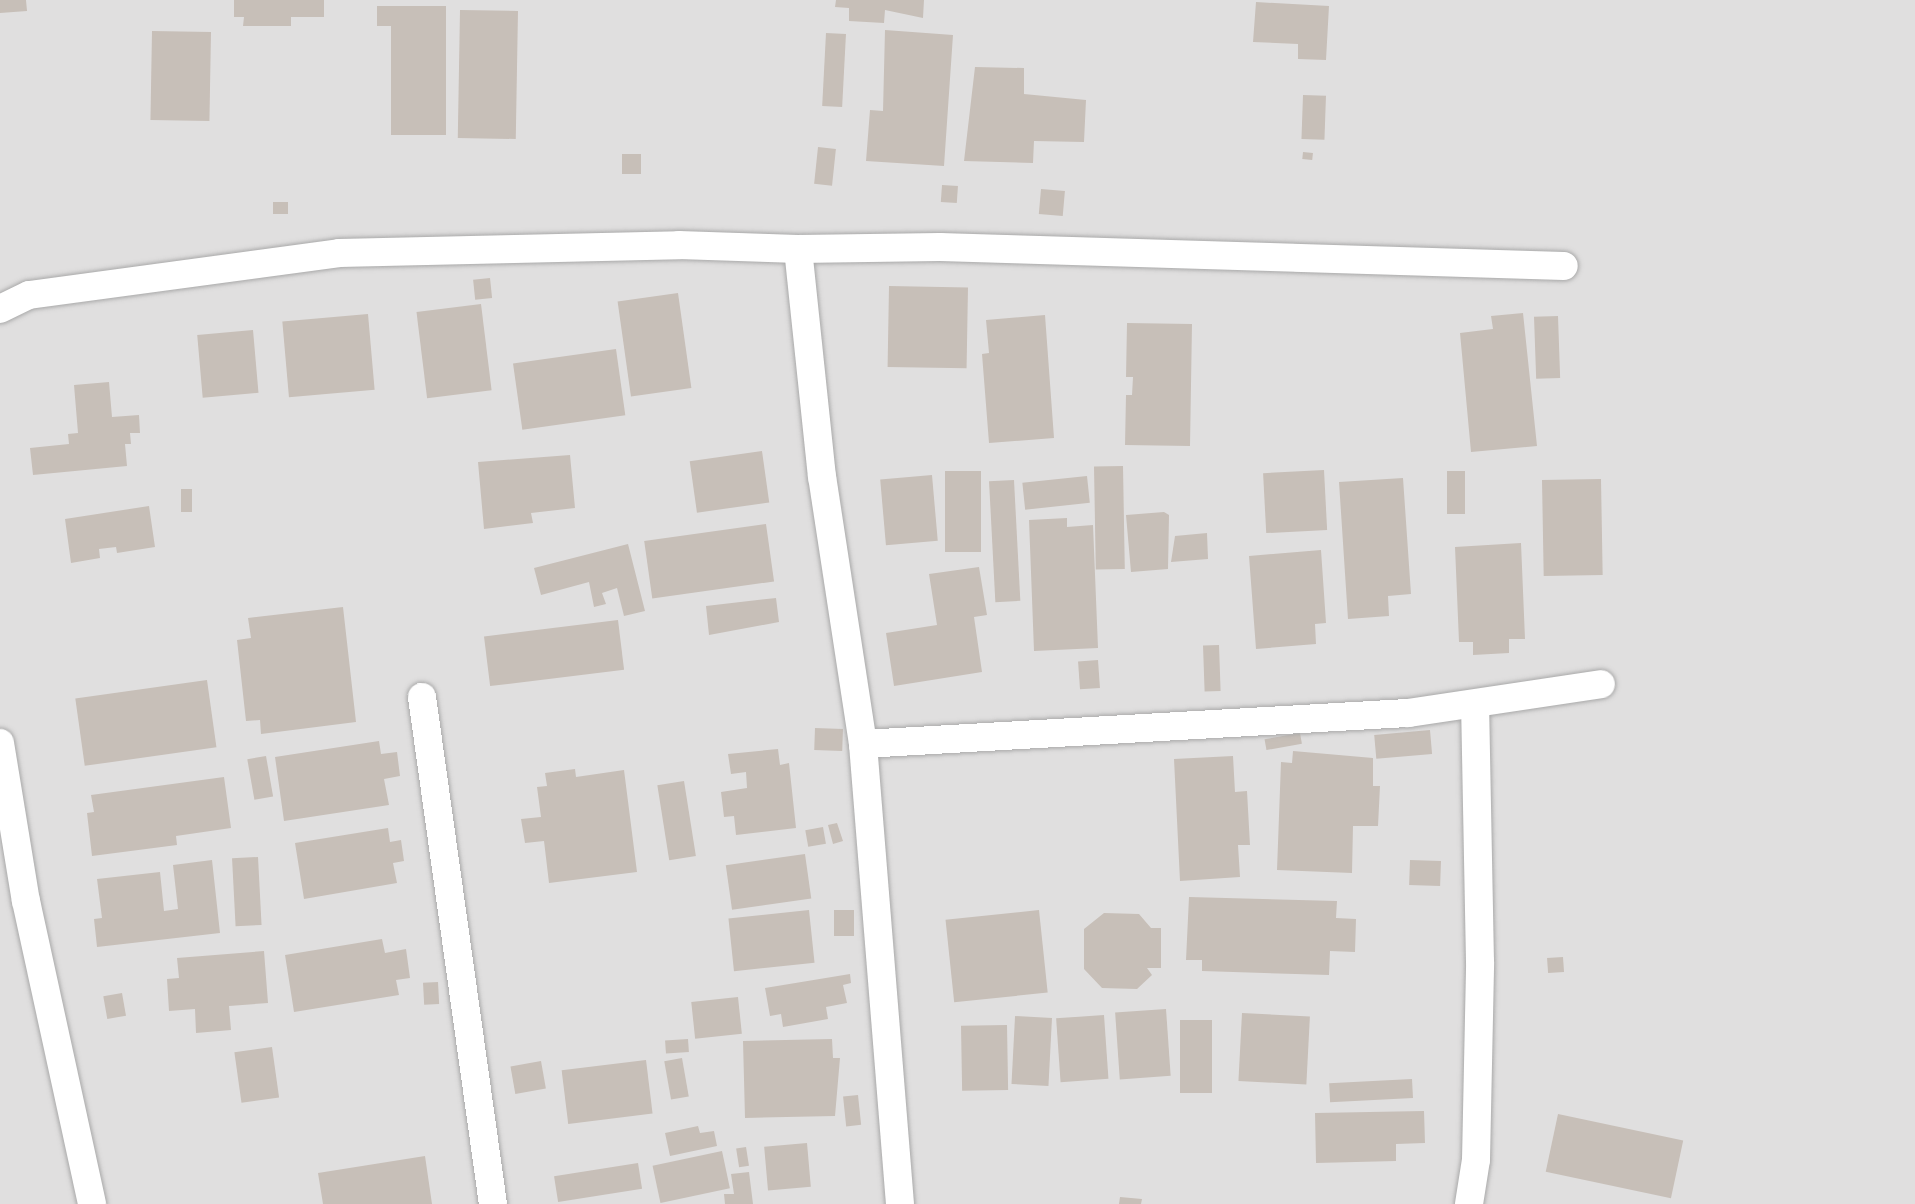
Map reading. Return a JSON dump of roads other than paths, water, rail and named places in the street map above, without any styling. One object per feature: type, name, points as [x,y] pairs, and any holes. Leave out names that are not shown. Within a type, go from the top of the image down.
[{"type":"street","points":[[0,309],[29,295],[339,253],[679,245],[798,249],[940,247],[1564,266]]},
{"type":"street","points":[[798,249],[822,477],[863,744],[900,1204]]},
{"type":"street","points":[[863,744],[1234,726],[1474,705],[1600,684]]},
{"type":"street","points":[[422,697],[493,1204]]},
{"type":"street","points":[[1469,1204],[1476,1160],[1480,962],[1474,705]]},
{"type":"street","points":[[0,743],[26,901],[92,1204]]}]
